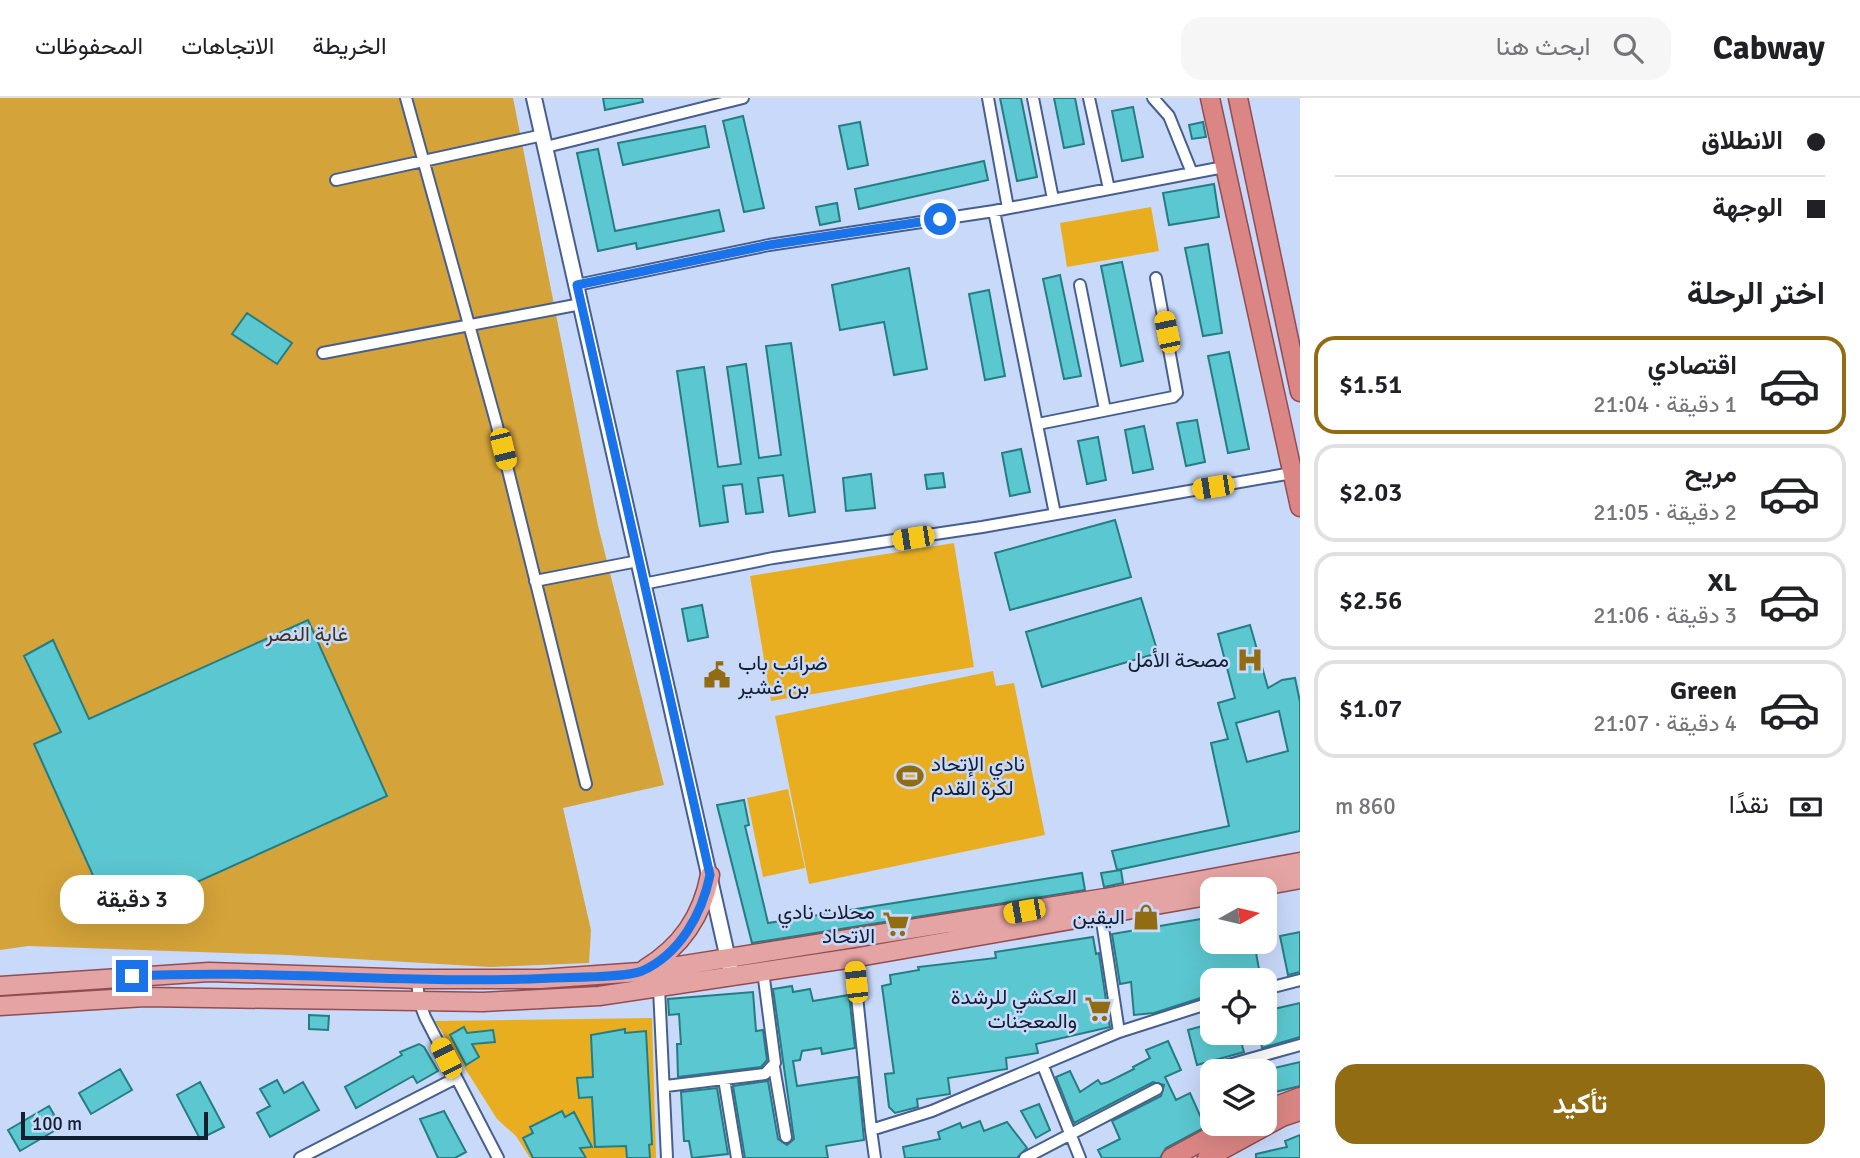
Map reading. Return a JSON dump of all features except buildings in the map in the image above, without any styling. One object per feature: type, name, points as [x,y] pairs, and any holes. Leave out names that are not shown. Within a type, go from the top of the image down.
[{"type":"highway","points":[[1210,98],[1300,507]]},
{"type":"highway","points":[[1238,98],[1300,392]]},
{"type":"highway","points":[[1277,1106],[1300,1097]]},
{"type":"highway","points":[[1207,1158],[1231,1151],[1300,1111]]},
{"type":"highway","points":[[1171,1158],[1212,1136]]},
{"type":"main road","points":[[0,1006],[29,1002],[208,997],[536,1001],[659,988],[730,968],[1300,862]]},
{"type":"main road","points":[[640,972],[670,951],[687,932],[701,909],[710,875]]},
{"type":"main road","points":[[1278,883],[1300,879]]},
{"type":"main road","points":[[0,986],[209,972],[417,979],[540,979],[730,968],[763,971],[853,958],[1200,897]]},
{"type":"main road","points":[[208,997],[209,972]]},
{"type":"main road","points":[[29,982],[29,1002]]},
{"type":"street","points":[[406,98],[469,326],[586,784]]},
{"type":"street","points":[[534,98],[730,968]]},
{"type":"street","points":[[337,180],[424,161],[544,141],[743,98]]},
{"type":"street","points":[[988,98],[1008,208]]},
{"type":"street","points":[[1033,98],[1054,200]]},
{"type":"street","points":[[1153,98],[1169,116],[1192,173]]},
{"type":"street","points":[[1094,99],[1109,189]]},
{"type":"street","points":[[577,285],[769,245],[994,211],[1224,167]]},
{"type":"street","points":[[994,211],[1055,514]]},
{"type":"street","points":[[1038,424],[1172,397],[1177,393],[1156,278]]},
{"type":"street","points":[[1080,285],[1105,410]]},
{"type":"street","points":[[323,353],[581,304]]},
{"type":"street","points":[[643,584],[784,556],[889,542],[1292,473]]},
{"type":"street","points":[[535,581],[638,561]]},
{"type":"street","points":[[1101,915],[1119,1032]]},
{"type":"street","points":[[853,958],[875,1158]]},
{"type":"street","points":[[763,971],[774,1067],[786,1137]]},
{"type":"street","points":[[417,979],[419,1001],[498,1158]]},
{"type":"street","points":[[1277,986],[1300,981]]},
{"type":"street","points":[[659,988],[666,1086],[667,1158]]},
{"type":"street","points":[[871,1130],[932,1111],[1119,1032],[1200,1006]]},
{"type":"street","points":[[1250,1059],[1300,1045]]},
{"type":"street","points":[[1043,1066],[1080,1158]]},
{"type":"street","points":[[666,1086],[765,1074],[774,1067]]},
{"type":"street","points":[[300,1158],[456,1078]]},
{"type":"street","points":[[724,1079],[737,1158]]},
{"type":"street","points":[[1025,1158],[1157,1089]]},
{"type":"shaded area","points":[[1151,207],[1159,251],[1067,267],[1060,223]]},
{"type":"shaded area","points":[[954,543],[974,667],[771,701],[750,576]]},
{"type":"shaded area","points":[[993,671],[996,686],[1014,683],[1045,835],[809,884],[775,716]]},
{"type":"shaded area","points":[[788,789],[805,868],[763,877],[747,798]]},
{"type":"shaded area","points":[[652,1018],[656,1158],[530,1158],[516,1136],[497,1119],[435,1021]]},
{"type":"green space","name":"غابة النصر","points":[[0,98],[513,98],[598,526],[664,785],[563,808],[591,930],[589,963],[490,967],[288,955],[28,946],[0,950]]},
{"type":"place","name":"مصحة الأمل","points":[[1250,660]]},
{"type":"place","name":"ضرائب باب بن غشير","points":[[717,675]]},
{"type":"place","name":"نادي الإتحاد لكرة القدم","points":[[910,776]]},
{"type":"place","name":"اليقين","points":[[1146,917]]},
{"type":"place","name":"محلات نادي الاتحاد","points":[[896,924]]},
{"type":"place","name":"العكشي للرشدة والمعجنات","points":[[1098,1009]]},
{"type":"route","points":[[132,976],[209,972],[417,979],[540,979],[640,972],[670,951],[682,939],[701,909],[710,875],[577,285],[701,257],[940,219]]}]
